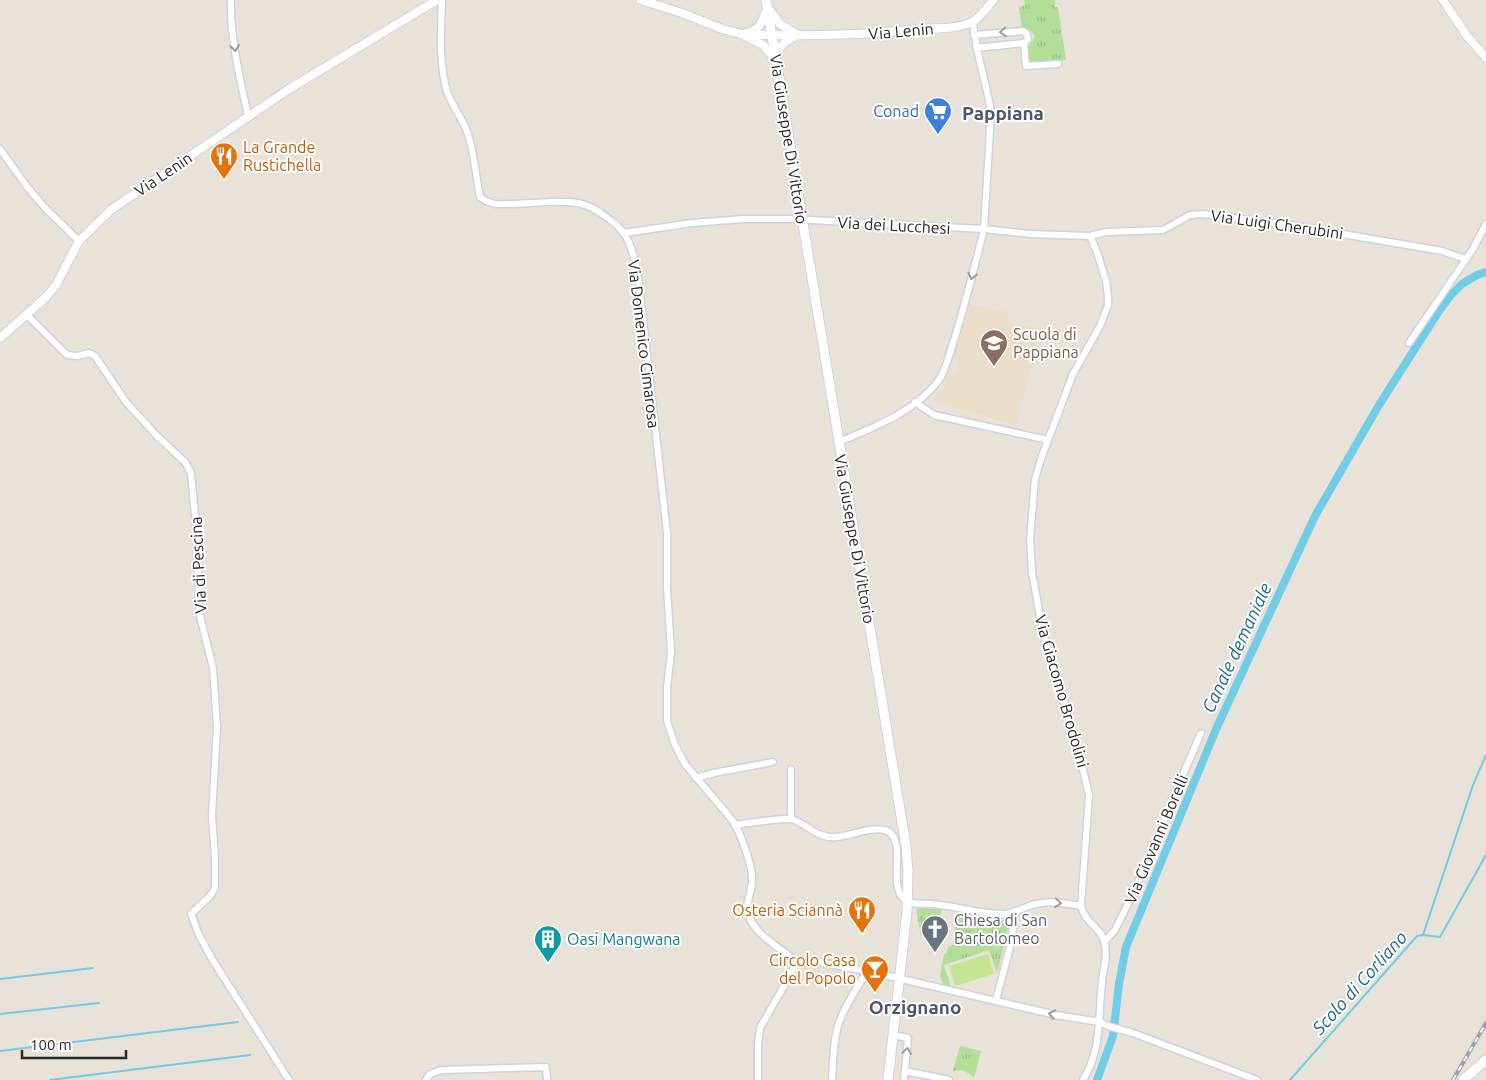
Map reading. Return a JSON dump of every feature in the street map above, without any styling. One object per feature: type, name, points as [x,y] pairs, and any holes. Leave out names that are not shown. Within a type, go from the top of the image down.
[{"type":"main road","name":"Via Giuseppe Di Vittorio","points":[[767,4],[904,832],[908,871],[908,902],[888,1080]]},
{"type":"main road","points":[[1463,1080],[1486,1060]]},
{"type":"street","points":[[231,0],[232,28],[237,65],[248,116]]},
{"type":"street","name":"Via Lenin","points":[[0,338],[46,297],[56,285],[79,241],[105,215],[126,198],[298,83],[437,0]]},
{"type":"street","name":"Via Domenico Cimarosa","points":[[442,0],[440,42],[445,84],[450,100],[463,121],[470,140],[478,188],[482,200],[495,204],[580,203],[601,213],[624,233],[632,251],[638,276],[667,534],[667,587],[671,652],[667,688],[667,721],[680,756],[735,825],[752,875],[746,906],[749,916],[759,932],[797,963]]},
{"type":"street","name":"Via Lenin","points":[[641,0],[682,13],[722,29],[741,34],[772,36],[889,32],[944,27],[966,24],[973,21]]},
{"type":"street","points":[[839,442],[876,427],[915,402],[939,379],[946,366],[967,297],[984,229],[991,114],[990,101],[976,48],[973,21],[993,0]]},
{"type":"street","points":[[1443,0],[1463,31],[1486,58]]},
{"type":"street","points":[[741,34],[752,32],[759,27],[767,4]]},
{"type":"street","points":[[767,4],[780,24],[798,35]]},
{"type":"street","points":[[974,35],[1023,31],[1027,34],[1028,39],[1024,43],[976,48]]},
{"type":"street","name":"Via Lenin","points":[[741,34],[763,46],[775,59]]},
{"type":"street","points":[[775,59],[780,46],[798,35]]},
{"type":"street","points":[[1024,43],[1026,66],[1058,64]]},
{"type":"street","points":[[0,149],[28,188],[47,210],[79,241]]},
{"type":"street","name":"Via Luigi Cherubini","points":[[1090,236],[1106,232],[1163,230],[1190,215],[1203,214],[1290,224],[1442,251],[1465,260]]},
{"type":"street","name":"Via dei Lucchesi","points":[[624,233],[712,221],[752,219],[791,219],[984,229]]},
{"type":"street","points":[[1410,343],[1473,249],[1486,224]]},
{"type":"street","points":[[984,229],[1029,234],[1090,236]]},
{"type":"street","name":"Via Giacomo Brodolini","points":[[1081,906],[1089,795],[1080,756],[1043,633],[1030,550],[1036,478],[1048,440],[1073,374],[1100,326],[1108,305],[1106,281],[1090,236]]},
{"type":"street","name":"Via di Pescina","points":[[27,315],[67,355],[77,356],[89,353],[94,356],[130,408],[189,466],[197,537],[199,612],[213,668],[217,727],[212,816],[215,888],[210,896],[191,914],[199,935],[212,959],[289,1080]]},
{"type":"street","points":[[915,402],[934,415],[1048,440]]},
{"type":"street","name":"Via Giovanni Borelli","points":[[1104,941],[1115,930],[1151,854],[1201,733]]},
{"type":"street","points":[[696,778],[773,762]]},
{"type":"street","points":[[791,769],[791,819]]},
{"type":"street","points":[[735,825],[791,819],[810,831],[826,837],[837,837],[875,829],[889,832],[895,841],[898,890],[908,902],[946,905],[995,914],[1006,914],[1047,902],[1081,906],[1086,919],[1099,933],[1106,947],[1100,996],[1100,1022],[1097,1046],[1083,1080]]},
{"type":"street","points":[[996,1000],[1009,951],[1016,911]]},
{"type":"street","points":[[758,1080],[760,1028],[797,963],[813,961],[899,977],[1056,1015],[1100,1022],[1257,1080]]},
{"type":"street","points":[[832,1080],[838,1025],[848,1003],[867,971]]},
{"type":"street","points":[[893,1035],[908,1038],[904,1080]]},
{"type":"street","points":[[426,1080],[430,1074],[441,1070],[546,1067],[547,1080]]},
{"type":"street","points":[[905,1071],[949,1080]]},
{"type":"shaded area","name":"Scuola di Pappiana","points":[[970,305],[1008,312],[1007,322],[1040,328],[1017,425],[934,402],[933,398],[945,386],[949,373],[957,375],[959,360],[953,358]]},
{"type":"green space","points":[[1024,0],[1055,0],[1055,7],[1058,7],[1066,60],[1029,63],[1028,48],[1035,36],[1029,29],[1022,29],[1019,8],[1025,5]]},
{"type":"green space","points":[[916,909],[942,909],[935,935],[921,936]]},
{"type":"green space","points":[[958,912],[980,920],[982,918],[1008,921],[1008,929],[997,973],[989,950],[944,965],[951,987],[943,985],[940,976],[944,954],[946,954],[948,947],[952,946]]},
{"type":"green space","points":[[988,954],[994,974],[955,986],[949,966]]},
{"type":"green space","points":[[960,1046],[981,1051],[974,1078],[964,1071],[953,1071]]},
{"type":"waterway","name":"Canale demaniale","points":[[1097,1080],[1113,1036],[1119,984],[1126,947],[1217,727],[1315,516],[1379,405],[1437,314],[1462,284],[1486,272]]},
{"type":"waterway","name":"Scolo di Corliano","points":[[1423,935],[1473,785],[1486,755]]},
{"type":"waterway","name":"Scolo di Corliano","points":[[1290,1080],[1417,936],[1440,937],[1486,855]]},
{"type":"waterway","points":[[0,979],[93,968]]},
{"type":"waterway","points":[[0,1014],[99,1003]]},
{"type":"waterway","points":[[0,1051],[238,1022]]},
{"type":"waterway","points":[[50,1080],[250,1055]]},
{"type":"railway","points":[[1453,1080],[1486,1023]]},
{"type":"place","name":"Conad","points":[[938,135]]},
{"type":"place","name":"La Grande Rustichella","points":[[224,180]]},
{"type":"place","name":"Scuola di Pappiana","points":[[994,367]]},
{"type":"place","name":"Osteria Sciannà","points":[[862,934]]},
{"type":"place","name":"Chiesa di San Bartolomeo","points":[[935,953]]},
{"type":"place","name":"Oasi Mangwana","points":[[548,963]]},
{"type":"place","name":"Circolo Casa del Popolo","points":[[875,993]]},
{"type":"district","name":"Pappiana","points":[[1003,113]]},
{"type":"district","name":"Orzignano","points":[[915,1007]]}]
